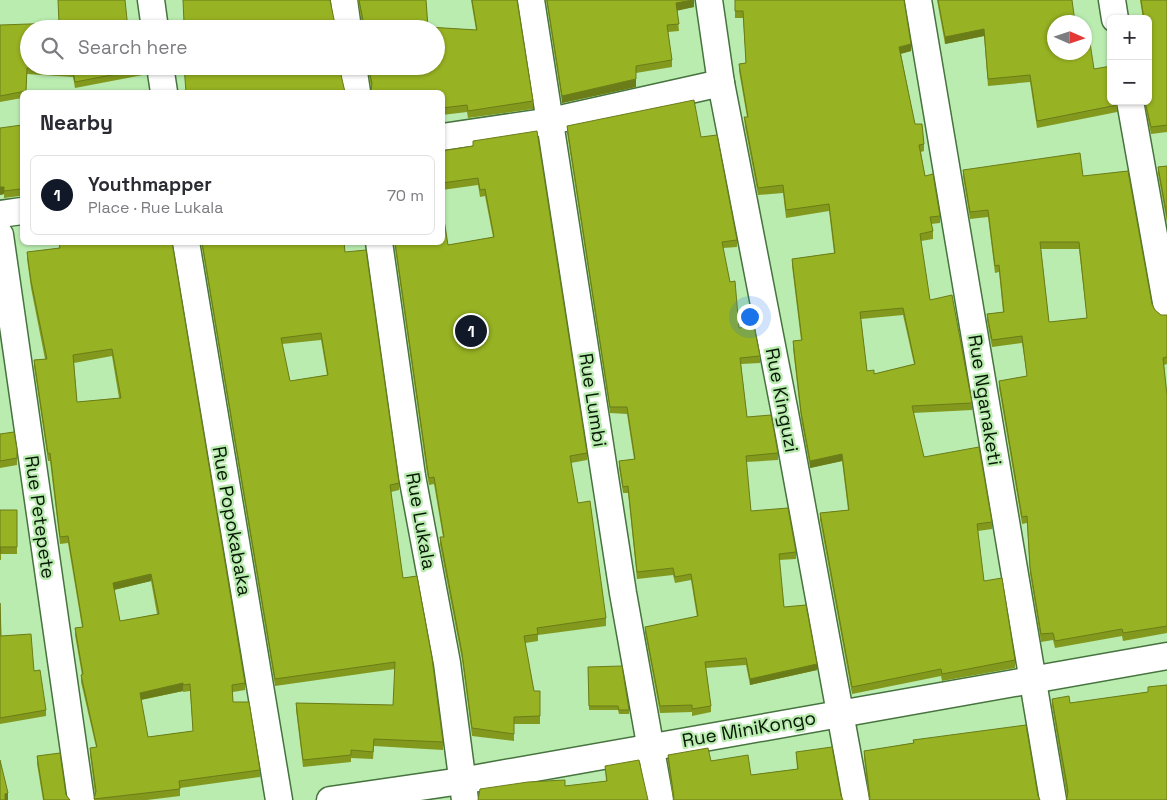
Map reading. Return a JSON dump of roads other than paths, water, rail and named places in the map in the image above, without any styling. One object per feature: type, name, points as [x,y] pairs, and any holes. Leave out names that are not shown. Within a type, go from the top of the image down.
[{"type":"street","points":[[152,0],[154,20]]},
{"type":"street","points":[[344,0],[347,20]]},
{"type":"street","name":"Rue Lumbi","points":[[531,0],[620,574],[660,800]]},
{"type":"street","name":"Rue Kinguzi","points":[[709,0],[721,83],[856,800]]},
{"type":"street","name":"Rue Nganaketi","points":[[918,0],[1053,800]]},
{"type":"street","points":[[1112,0],[1114,15]]},
{"type":"street","points":[[161,75],[164,90]]},
{"type":"street","points":[[354,75],[357,90]]},
{"type":"street","points":[[445,137],[551,121],[721,83]]},
{"type":"street","points":[[1131,105],[1167,308]]},
{"type":"street","points":[[0,214],[20,211]]},
{"type":"street","name":"Rue Petepete","points":[[0,235],[81,800]]},
{"type":"street","name":"Rue Popokabaka","points":[[186,245],[279,800]]},
{"type":"street","name":"Rue Lukala","points":[[378,245],[412,476],[446,663],[463,790]]},
{"type":"street","name":"Rue MiniKongo","points":[[330,800],[463,790],[650,747],[1167,656]]},
{"type":"place","name":"Youthmapper","points":[[471,331]]}]
